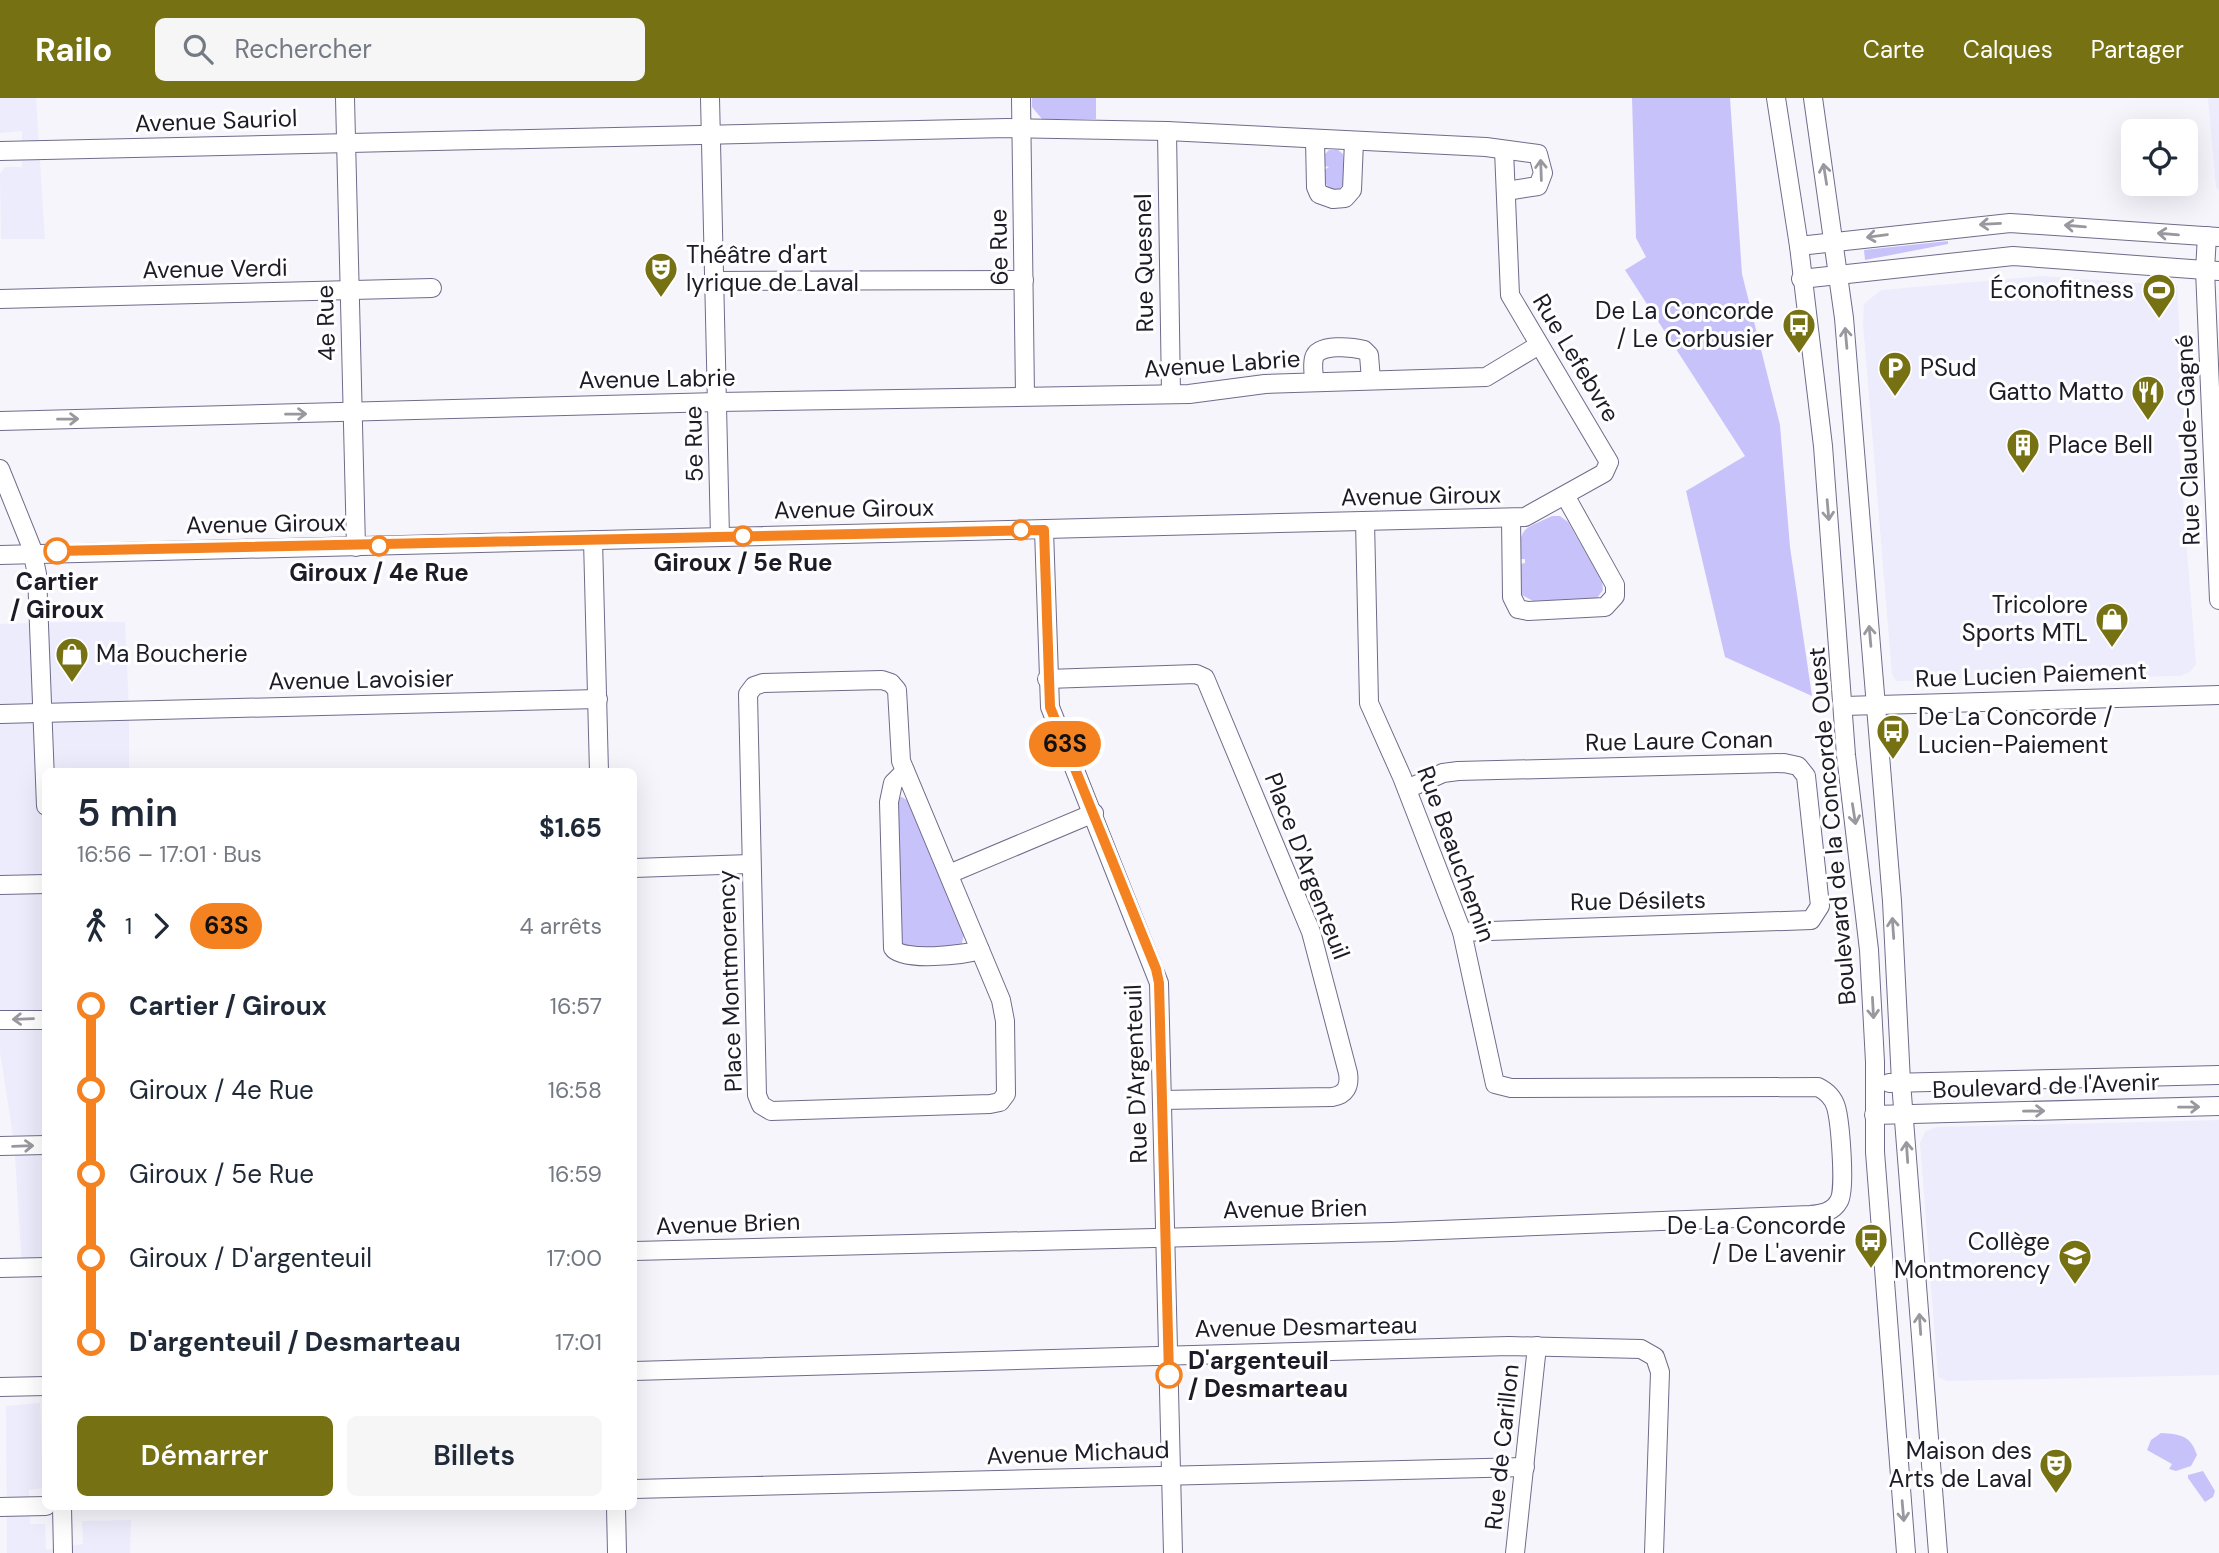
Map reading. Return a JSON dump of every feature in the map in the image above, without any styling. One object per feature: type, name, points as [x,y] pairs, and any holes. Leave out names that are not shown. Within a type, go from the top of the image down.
[{"type":"street","name":"4e Rue","points":[[345,98],[356,547]]},
{"type":"street","name":"5e Rue","points":[[710,98],[720,537]]},
{"type":"street","name":"6e Rue","points":[[1021,98],[1025,395]]},
{"type":"street","name":"Boulevard de la Concorde Ouest","points":[[1776,98],[1800,246],[1801,279],[1823,446],[1847,773],[1870,950],[1874,1115],[1906,1553]]},
{"type":"street","name":"Boulevard de la Concorde Ouest","points":[[1813,98],[1839,274],[1876,705],[1893,926],[1901,1082],[1938,1553]]},
{"type":"street","name":"Avenue Sauriol","points":[[0,151],[1022,128]]},
{"type":"street","points":[[1022,128],[1167,131],[1354,141],[1534,152],[1540,156],[1543,178],[1538,187],[1506,191]]},
{"type":"street","name":"Rue Quesnel","points":[[1167,131],[1171,394]]},
{"type":"street","points":[[1315,140],[1316,187],[1319,194],[1333,200],[1345,198],[1352,190],[1354,141]]},
{"type":"street","name":"Rue Lefebvre","points":[[1504,150],[1510,295],[1606,455],[1609,466]]},
{"type":"street","points":[[1800,246],[2010,223],[2213,237]]},
{"type":"street","name":"Rue Claude-Gagné","points":[[2213,237],[2219,600]]},
{"type":"street","points":[[1801,279],[2013,256],[2212,270]]},
{"type":"street","points":[[714,281],[1024,280]]},
{"type":"street","name":"Avenue Verdi","points":[[0,299],[432,288]]},
{"type":"street","name":"Avenue Labrie","points":[[0,421],[718,402],[1171,394],[1314,382],[1486,377],[1539,345]]},
{"type":"street","name":"Avenue Labrie","points":[[1314,382],[1314,358],[1318,351],[1326,349],[1364,350],[1369,355],[1371,380]]},
{"type":"street","name":"Avenue Giroux","points":[[0,555],[1475,517],[1511,520],[1531,516],[1566,497],[1604,474],[1609,466]]},
{"type":"street","points":[[0,469],[33,553],[40,603],[45,768]]},
{"type":"street","points":[[1511,520],[1512,597],[1518,609],[1531,611],[1605,607],[1615,596],[1615,584],[1566,497]]},
{"type":"street","name":"Rue Beauchemin","points":[[1364,521],[1367,695],[1407,789],[1462,932],[1496,1086],[1810,1085],[1826,1091]]},
{"type":"street","name":"Rue D'Argenteuil","points":[[1044,530],[1050,707],[1158,976],[1173,1553]]},
{"type":"street","points":[[593,540],[599,768]]},
{"type":"street","name":"Place D'Argenteuil","points":[[1047,679],[1196,674],[1205,678],[1319,957],[1348,1073],[1348,1086],[1343,1094],[1332,1097],[1162,1100]]},
{"type":"street","name":"Place Montmorency","points":[[881,680],[891,683],[898,694],[900,759],[905,771],[1004,1012],[1007,1087],[1002,1100],[978,1105],[767,1110],[761,1105],[757,1095],[747,701],[754,686],[763,683],[881,680]]},
{"type":"street","name":"Rue Lucien Paiement","points":[[1844,706],[2219,695]]},
{"type":"street","name":"Avenue Lavoisier","points":[[0,714],[598,699]]},
{"type":"street","name":"Rue Laure Conan","points":[[1407,789],[1443,773],[1458,771],[1795,764],[1803,770],[1807,785],[1820,906],[1815,918]]},
{"type":"street","points":[[905,771],[894,783],[889,802],[893,948],[904,956],[962,954],[980,950]]},
{"type":"street","points":[[949,874],[1094,813]]},
{"type":"street","points":[[637,868],[750,864]]},
{"type":"street","points":[[0,885],[42,884]]},
{"type":"street","name":"Rue Désilets","points":[[1462,932],[1791,922],[1815,918]]},
{"type":"street","points":[[0,1020],[42,1020]]},
{"type":"street","name":"Boulevard de l'Avenir","points":[[1875,1084],[2219,1075]]},
{"type":"street","name":"Avenue Brien","points":[[637,1251],[1415,1231],[1821,1214],[1838,1203],[1843,1187],[1836,1108],[1826,1091]]},
{"type":"street","name":"Boulevard de l'Avenir","points":[[1874,1115],[2219,1106]]},
{"type":"street","points":[[0,1146],[42,1145]]},
{"type":"street","points":[[0,1268],[42,1267]]},
{"type":"street","name":"Avenue Desmarteau","points":[[637,1371],[1537,1346],[1634,1349],[1648,1352],[1657,1361],[1660,1372],[1654,1553]]},
{"type":"street","name":"Rue de Carillon","points":[[1515,1553],[1537,1346]]},
{"type":"street","points":[[0,1387],[42,1386]]},
{"type":"street","name":"Avenue Michaud","points":[[637,1489],[1525,1467]]},
{"type":"street","points":[[0,1507],[42,1506]]},
{"type":"street","points":[[62,1510],[63,1553]]},
{"type":"street","points":[[616,1510],[617,1553]]},
{"type":"shaded area","points":[[0,98],[36,98],[45,239],[1,239],[0,174],[5,167],[22,167],[22,131],[0,133]]},
{"type":"shaded area","points":[[1032,98],[1096,98],[1096,119],[1042,119],[1032,107]]},
{"type":"shaded area","points":[[1632,98],[1730,98],[1742,274],[1780,425],[1790,547],[1812,696],[1725,657],[1686,491],[1745,456],[1625,270],[1646,257],[1636,238]]},
{"type":"shaded area","points":[[2208,98],[2219,98],[2219,191],[2216,187]]},
{"type":"shaded area","points":[[1329,150],[1338,150],[1343,154],[1345,181],[1340,189],[1329,189],[1325,182],[1324,170],[1329,167],[1324,166],[1324,155]]},
{"type":"shaded area","points":[[1948,241],[1948,244],[1865,260],[1864,250]]},
{"type":"shaded area","name":"Place Bell","points":[[2042,276],[2177,286],[2184,413],[2178,435],[2196,664],[2190,672],[2180,676],[1896,681],[1892,674],[1863,324],[1864,304],[1881,290]]},
{"type":"shaded area","points":[[1552,516],[1560,516],[1568,522],[1602,581],[1603,590],[1597,598],[1533,601],[1522,595],[1520,564],[1525,563],[1525,559],[1520,559],[1522,534],[1529,527]]},
{"type":"shaded area","points":[[125,622],[129,711],[129,768],[42,768],[42,1264],[22,1267],[14,1142],[0,1052],[0,624]]},
{"type":"shaded area","points":[[902,797],[908,801],[964,935],[961,947],[906,949],[900,946],[897,798]]},
{"type":"shaded area","name":"Collège Montmorency","points":[[2219,1120],[2219,1375],[1947,1381],[1938,1377],[1920,1143],[1925,1132],[1936,1127]]},
{"type":"shaded area","points":[[40,1403],[42,1488],[29,1490],[30,1524],[45,1524],[46,1550],[83,1544],[82,1521],[131,1520],[130,1553],[7,1553],[6,1406]]},
{"type":"shaded area","points":[[2161,1433],[2180,1435],[2192,1444],[2197,1455],[2191,1466],[2176,1471],[2169,1469],[2172,1464],[2147,1450],[2151,1440]]},
{"type":"shaded area","points":[[2203,1471],[2215,1491],[2213,1497],[2205,1502],[2188,1478],[2188,1475]]},
{"type":"bus line","name":"63S","points":[[57,551],[338,548],[1044,530],[1050,707],[1156,969],[1159,983],[1169,1375]]},
{"type":"place","name":"Théâtre d'art lyrique de Laval","points":[[661,299]]},
{"type":"place","name":"Éconofitness","points":[[2159,320]]},
{"type":"place","name":"De La Concorde / Le Corbusier","points":[[1799,355]]},
{"type":"place","name":"PSud","points":[[1895,398]]},
{"type":"place","name":"Gatto Matto","points":[[2148,422]]},
{"type":"place","name":"Place Bell","points":[[2023,475]]},
{"type":"place","name":"Giroux / 5e Rue","points":[[743,536]]},
{"type":"place","name":"Giroux / 4e Rue","points":[[379,546]]},
{"type":"place","name":"Cartier / Giroux","points":[[57,551]]},
{"type":"place","name":"Tricolore Sports MTL","points":[[2112,649]]},
{"type":"place","name":"Ma Boucherie","points":[[72,684]]},
{"type":"place","name":"De La Concorde / Lucien-Paiement","points":[[1893,761]]},
{"type":"place","name":"De La Concorde / De L'avenir","points":[[1871,1270]]},
{"type":"place","name":"Collège Montmorency","points":[[2075,1286]]},
{"type":"place","name":"D'argenteuil / Desmarteau","points":[[1169,1375]]},
{"type":"place","name":"Maison des Arts de Laval","points":[[2056,1495]]}]
